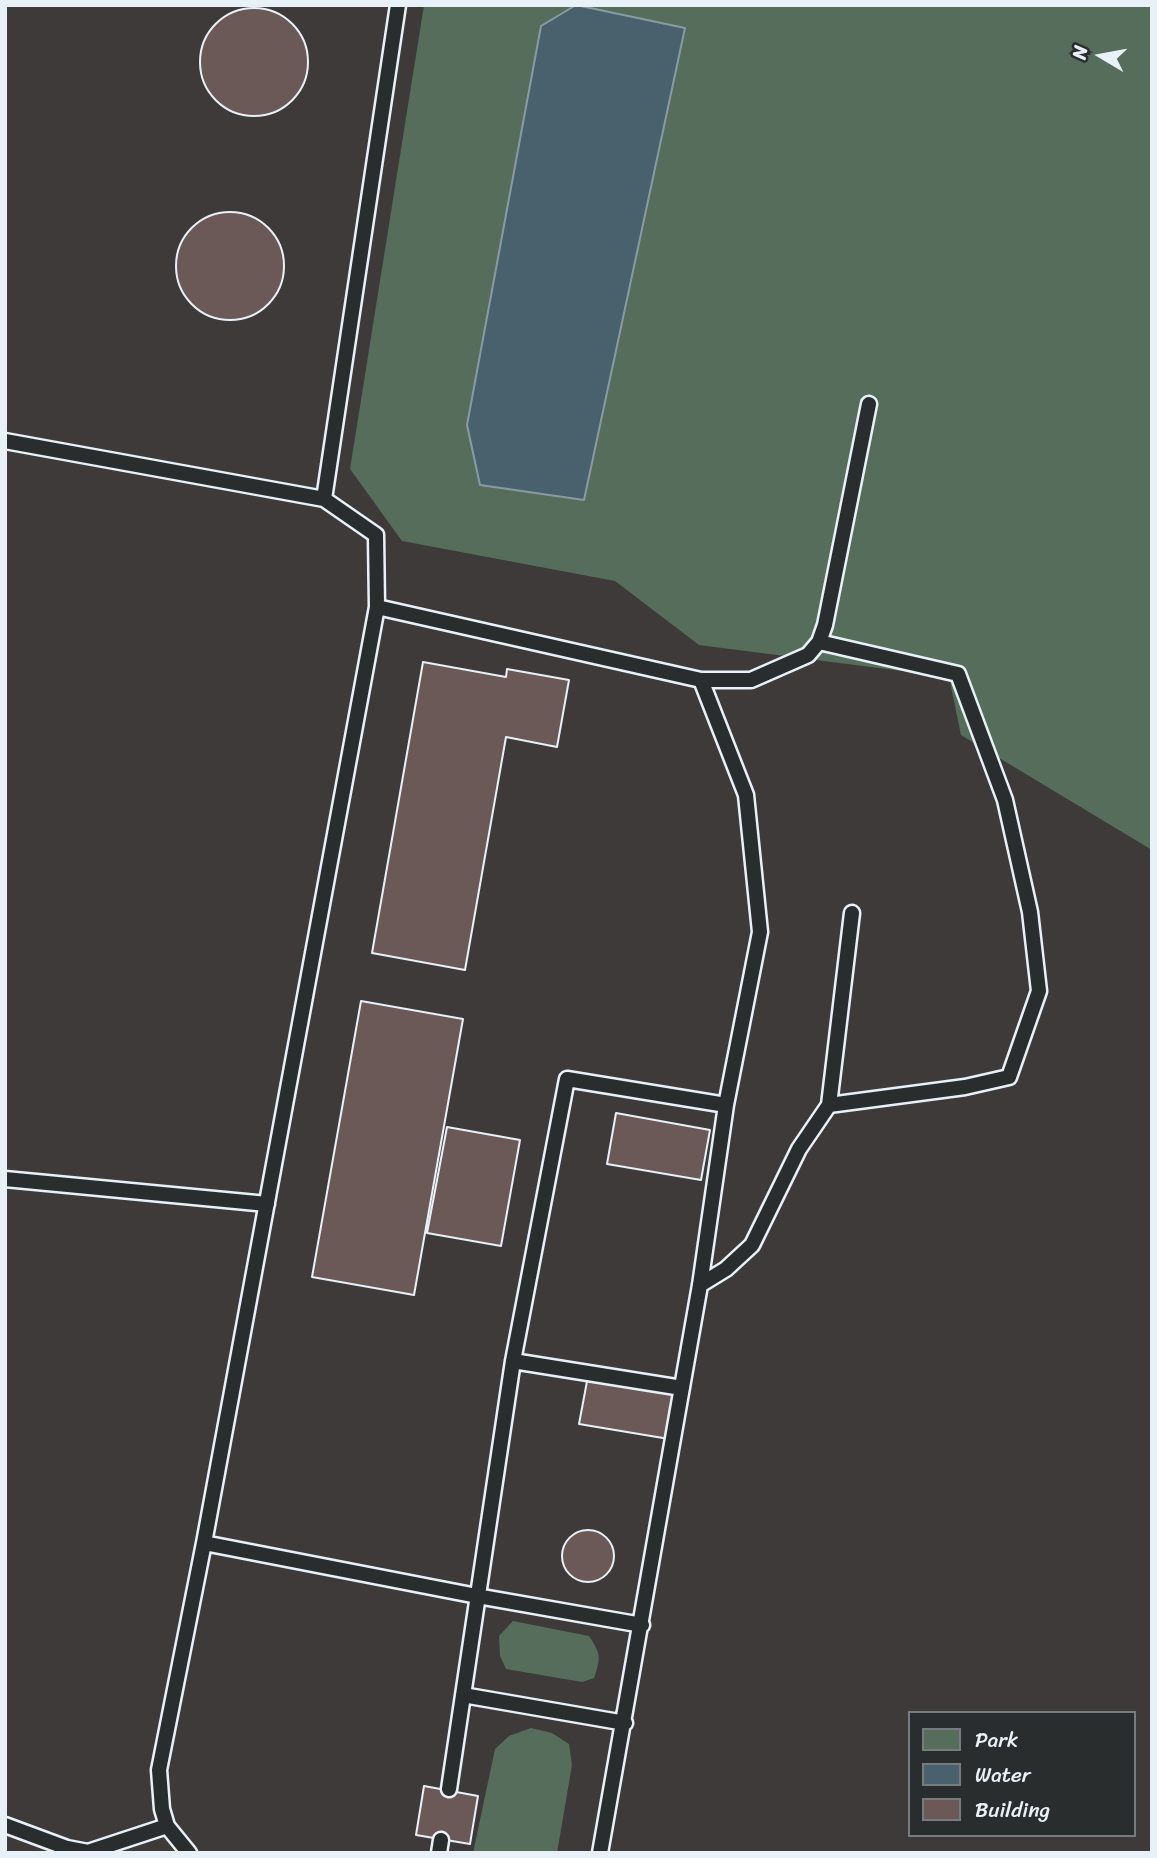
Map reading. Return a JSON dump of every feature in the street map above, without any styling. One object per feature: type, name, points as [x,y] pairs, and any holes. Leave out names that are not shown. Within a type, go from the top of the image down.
[{"type":"lane","points":[[324,499],[398,5]]},
{"type":"lane","points":[[377,607],[701,680],[751,680],[808,655],[819,642],[825,625],[869,404]]},
{"type":"lane","points":[[5,442],[324,499],[376,535],[377,607],[204,1543],[159,1770],[162,1809],[167,1826],[189,1853]]},
{"type":"lane","points":[[819,642],[958,674],[1005,800],[1030,912],[1039,991],[1009,1077],[965,1087],[829,1105]]},
{"type":"lane","points":[[600,1853],[700,1285],[726,1105],[760,932],[747,795],[701,680]]},
{"type":"lane","points":[[700,1285],[726,1269],[752,1245],[799,1149],[829,1105],[852,914]]},
{"type":"lane","points":[[449,1789],[513,1361],[567,1079],[726,1105]]},
{"type":"lane","points":[[5,1180],[267,1204]]},
{"type":"lane","points":[[513,1361],[682,1388]]},
{"type":"lane","points":[[204,1543],[642,1625]]},
{"type":"lane","points":[[463,1695],[625,1723]]},
{"type":"lane","points":[[5,1825],[67,1848],[88,1852],[167,1826]]},
{"type":"shaded area","points":[[5,5],[1152,5],[1152,1853],[5,1853]]},
{"type":"green space","points":[[424,5],[1152,5],[1152,850],[961,735],[949,677],[699,645],[615,581],[402,541],[350,469]]},
{"type":"green space","points":[[513,1621],[589,1636],[599,1656],[594,1678],[582,1682],[506,1669],[500,1656],[499,1636]]},
{"type":"green space","points":[[531,1728],[552,1733],[569,1744],[572,1765],[557,1853],[473,1853],[495,1749],[509,1736]]},
{"type":"water","points":[[576,5],[685,28],[584,500],[480,485],[467,425],[541,26]]},
{"type":"building","points":[[254,8],[275,12],[292,24],[304,41],[308,62],[304,83],[292,100],[275,112],[254,116],[233,112],[216,100],[204,83],[200,62],[204,41],[216,24],[233,12]]},
{"type":"building","points":[[230,212],[251,216],[268,228],[280,245],[284,266],[280,287],[268,304],[251,316],[230,320],[209,316],[192,304],[180,287],[176,266],[180,245],[192,228],[209,216]]},
{"type":"building","points":[[423,662],[506,677],[507,669],[569,680],[557,747],[506,737],[465,970],[372,953]]},
{"type":"building","points":[[361,1001],[463,1019],[414,1295],[312,1277]]},
{"type":"building","points":[[616,1113],[710,1130],[701,1180],[607,1164]]},
{"type":"building","points":[[447,1127],[520,1140],[501,1246],[427,1233]]},
{"type":"building","points":[[588,1376],[678,1392],[669,1439],[579,1424]]},
{"type":"building","points":[[588,1530],[598,1532],[606,1538],[612,1546],[612,1566],[606,1574],[598,1580],[588,1582],[578,1580],[570,1574],[564,1566],[562,1556],[564,1546],[570,1538],[578,1532]]},
{"type":"building","points":[[424,1786],[478,1796],[470,1844],[416,1835]]}]
